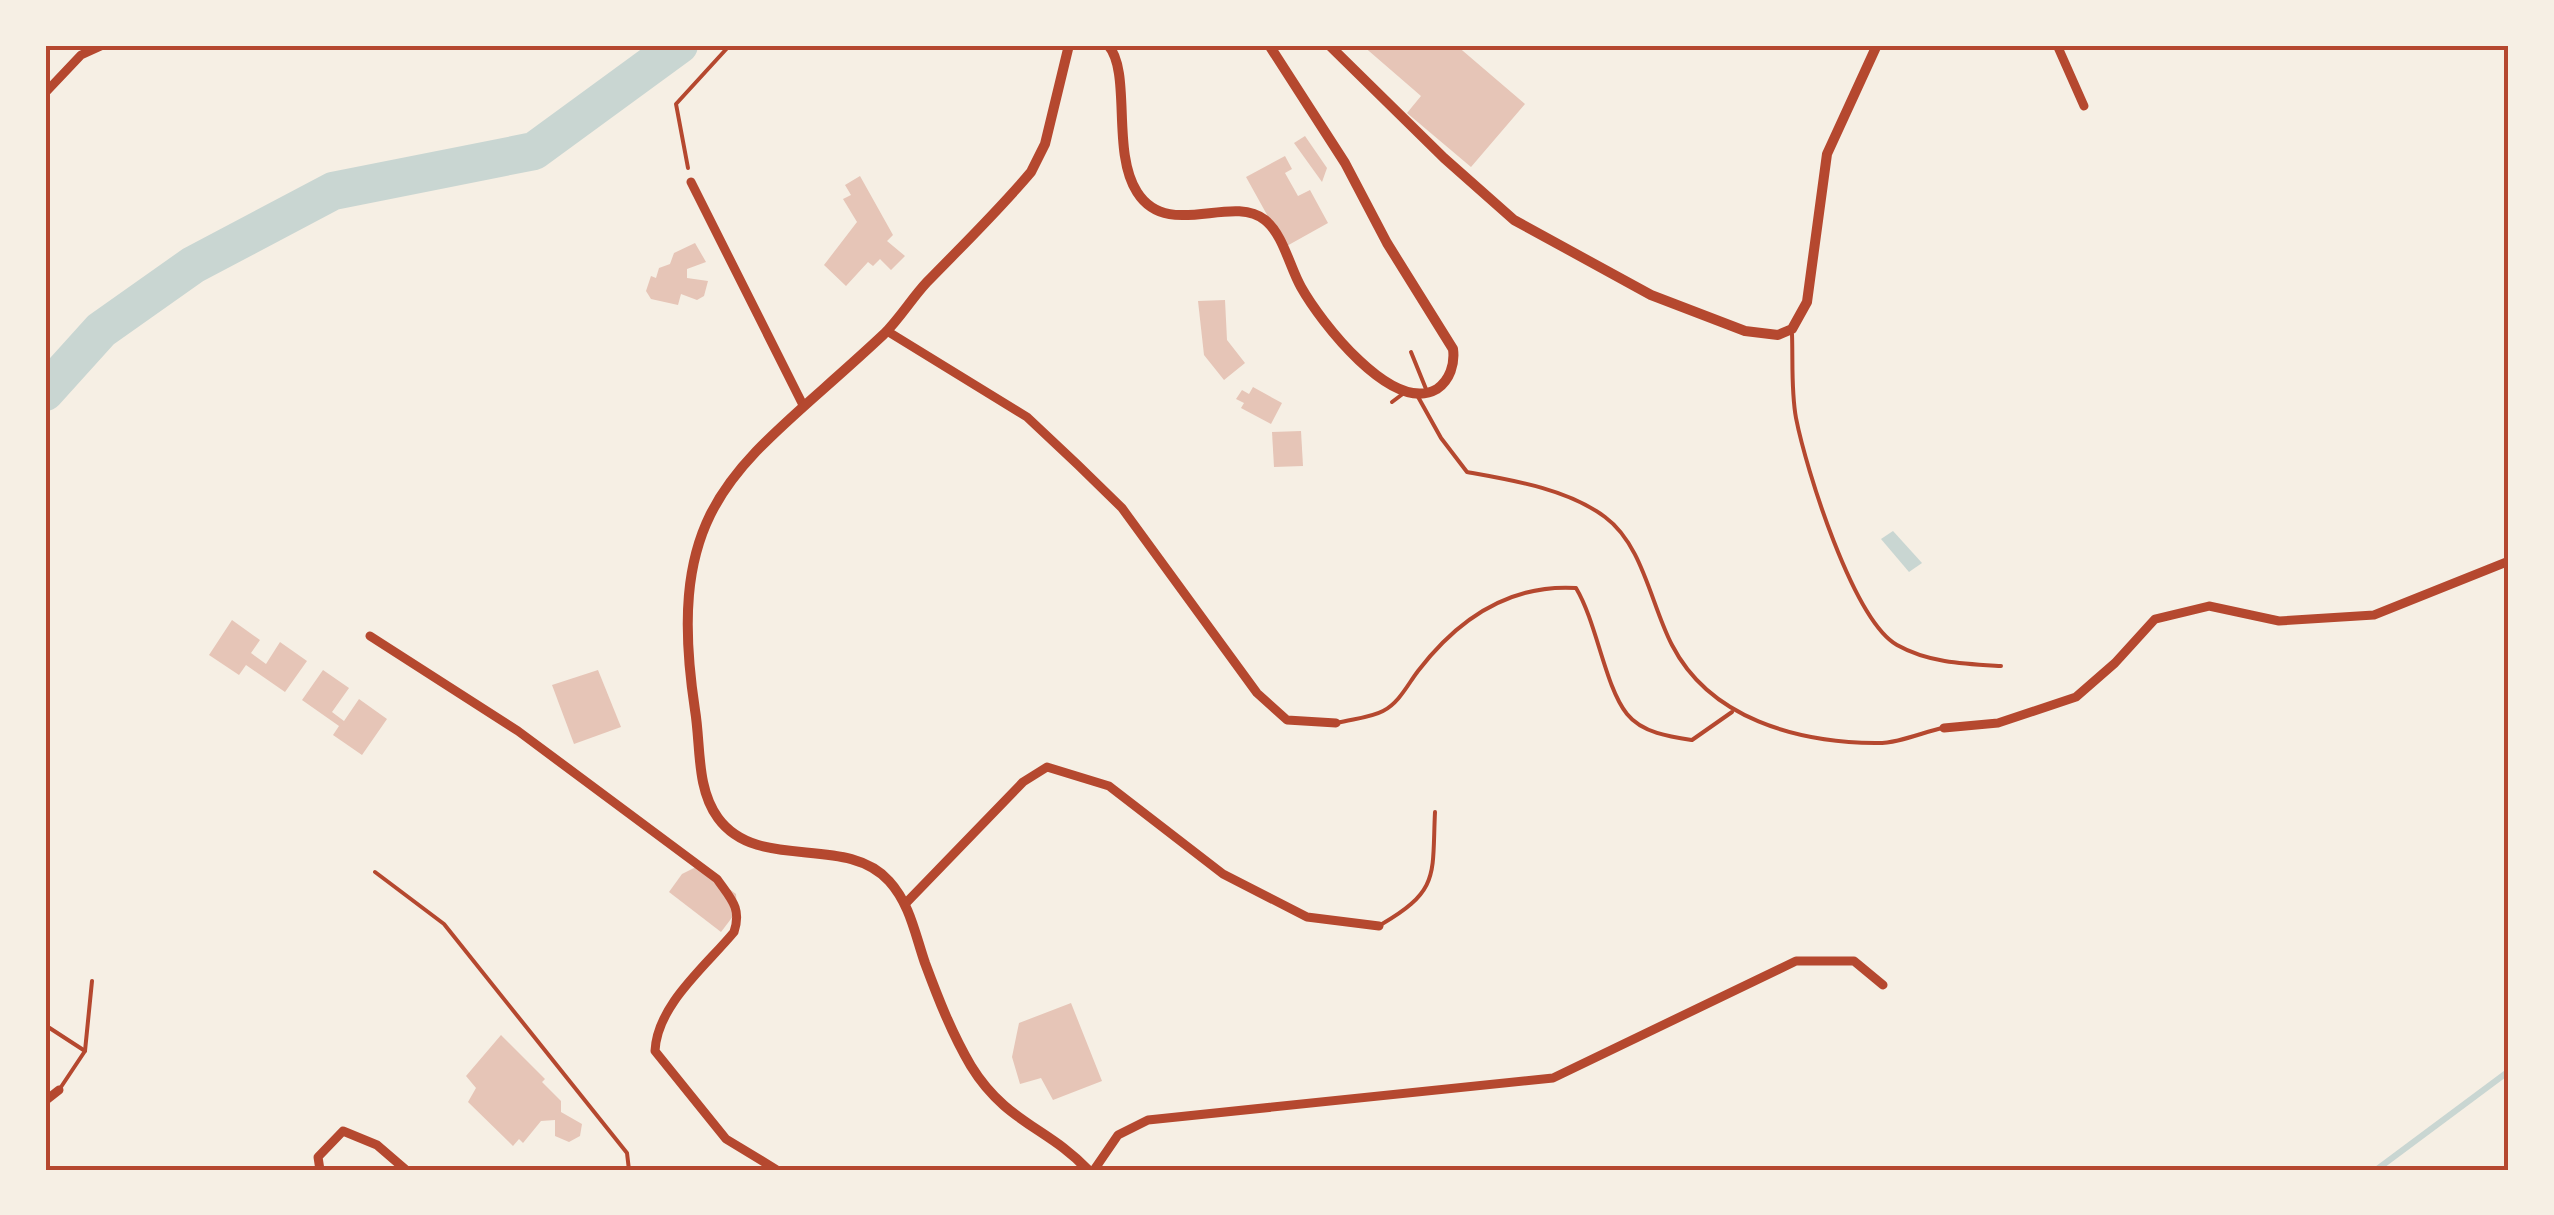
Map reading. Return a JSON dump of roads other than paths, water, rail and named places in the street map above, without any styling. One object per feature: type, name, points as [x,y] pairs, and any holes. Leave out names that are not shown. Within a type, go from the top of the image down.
[{"type":"street","points":[[45,93],[81,55],[102,45]]},
{"type":"street","points":[[1069,45],[1045,144],[1031,172],[887,331],[754,449],[722,491],[705,522],[688,580],[686,634],[704,793],[733,835],[754,844],[871,864],[906,903],[943,1012],[971,1066],[995,1100],[1091,1170],[1118,1134],[1148,1120],[1553,1078],[1796,961],[1854,962],[1883,985]]},
{"type":"street","points":[[1108,45],[1119,79],[1124,157],[1139,196],[1154,208],[1183,216],[1246,212],[1265,220],[1324,325],[1360,360],[1416,394],[1442,386],[1452,370],[1452,349],[1345,163],[1269,45]]},
{"type":"street","points":[[1329,45],[1444,158],[1514,220],[1605,273],[1684,308],[1762,334],[1792,330],[1807,302],[1827,154],[1877,45]]},
{"type":"street","points":[[2057,45],[2084,106]]},
{"type":"street","points":[[691,182],[803,405]]},
{"type":"street","points":[[887,331],[1027,417],[1078,465],[1122,508],[1257,693],[1287,720],[1336,723]]},
{"type":"street","points":[[1944,728],[1998,723],[2076,696],[2116,662],[2155,618],[2209,606],[2279,621],[2374,615],[2509,561]]},
{"type":"street","points":[[370,636],[518,732],[717,879],[737,907],[734,932],[667,1012],[656,1035],[654,1051],[726,1139],[777,1170]]},
{"type":"street","points":[[906,903],[1023,782],[1046,767],[1110,786],[1223,874],[1307,917],[1379,926]]},
{"type":"street","points":[[45,1101],[58,1090]]},
{"type":"street","points":[[320,1170],[318,1156],[342,1135],[342,1130],[377,1146],[406,1170]]},
{"type":"lane","points":[[1792,330],[1796,416],[1816,490],[1827,527],[1876,627],[1895,645],[1939,662],[2000,666]]},
{"type":"lane","points":[[1411,352],[1416,394],[1440,438],[1468,472],[1520,482],[1606,517],[1624,539],[1672,648],[1732,712],[1793,733],[1878,744],[1944,728]]},
{"type":"lane","points":[[1392,402],[1416,394]]},
{"type":"lane","points":[[1336,723],[1384,711],[1453,633],[1485,608],[1515,593],[1549,586],[1576,588],[1592,614],[1627,715],[1660,736],[1692,740],[1732,712]]},
{"type":"lane","points":[[1379,926],[1420,902],[1432,866],[1434,812]]},
{"type":"lane","points":[[374,872],[444,924],[628,1153],[630,1170]]},
{"type":"lane","points":[[58,1090],[85,1052],[92,980]]},
{"type":"lane","points":[[45,1025],[85,1052]]},
{"type":"waterway","points":[[45,392],[101,330],[193,265],[333,191],[534,151],[679,45]]},
{"type":"waterway","points":[[2376,1170],[2509,1071]]}]
